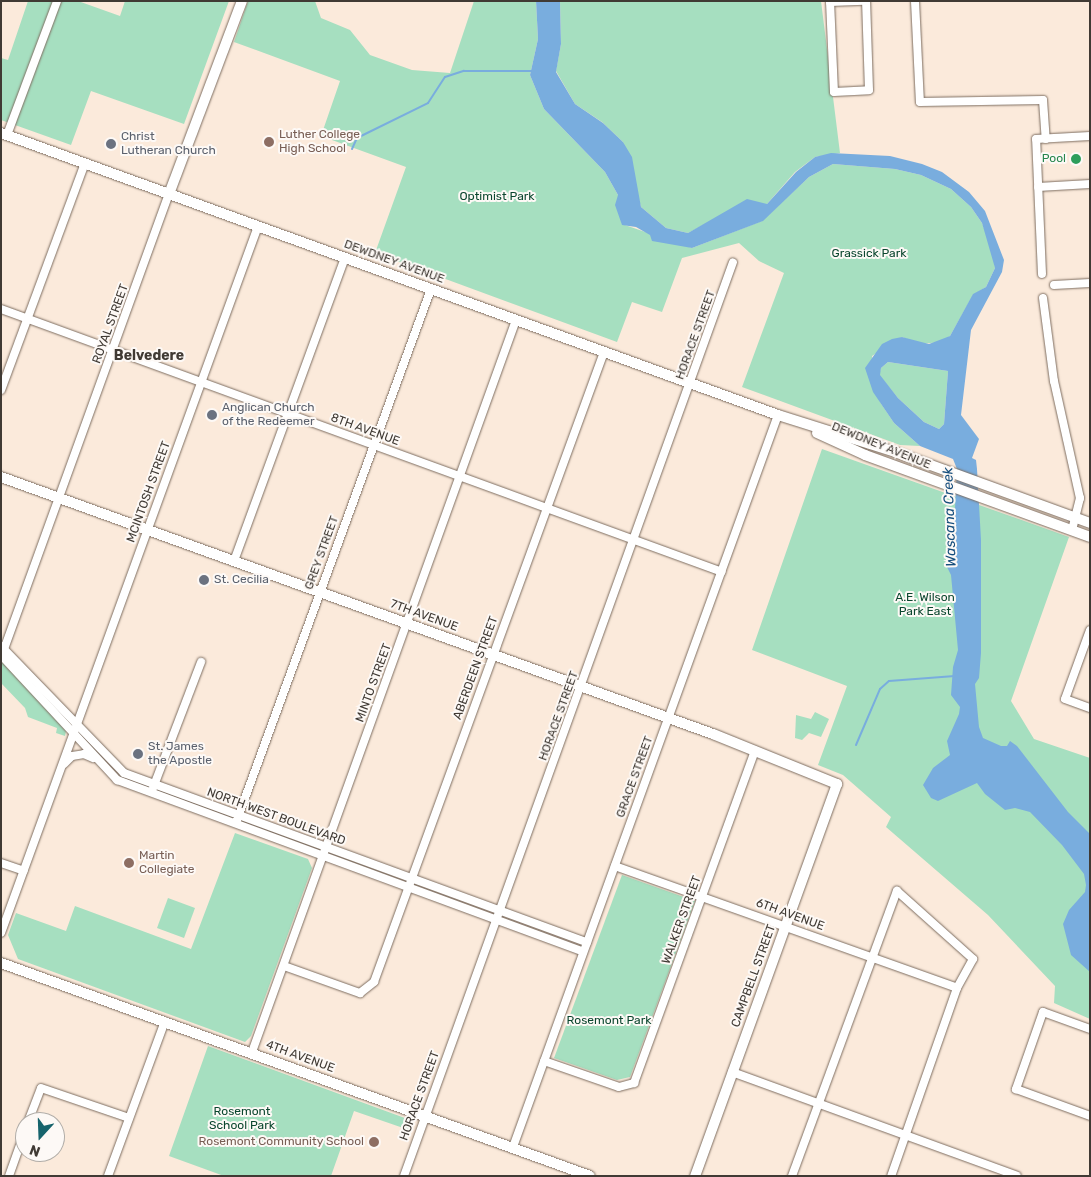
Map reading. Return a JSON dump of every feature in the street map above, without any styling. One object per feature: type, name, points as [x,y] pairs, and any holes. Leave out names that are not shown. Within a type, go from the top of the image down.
[{"type":"street","points":[[4,134],[57,1]]},
{"type":"street","name":"ROYAL STREET","points":[[2,651],[242,1]]},
{"type":"street","points":[[865,1],[869,90],[834,92],[830,2],[865,1]]},
{"type":"street","points":[[915,1],[920,102],[1043,100],[1046,139]]},
{"type":"street","name":"DEWDNEY AVENUE","points":[[4,134],[691,384],[984,484],[1090,523]]},
{"type":"street","points":[[1042,274],[1036,140],[1090,136]]},
{"type":"street","points":[[1,390],[85,163]]},
{"type":"street","points":[[1038,187],[1090,184]]},
{"type":"street","name":"MCINTOSH STREET","points":[[1,933],[258,226]]},
{"type":"street","points":[[234,561],[345,258]]},
{"type":"street","name":"HORACE STREET","points":[[404,1176],[691,384],[733,262]]},
{"type":"street","points":[[1054,285],[1090,283]]},
{"type":"street","name":"GREY STREET","points":[[236,825],[431,289]]},
{"type":"street","points":[[1043,298],[1054,381],[1080,498],[1077,518],[1072,530]]},
{"type":"street","name":"8TH AVENUE","points":[[1,309],[722,572]]},
{"type":"street","name":"MINTO STREET","points":[[252,1052],[516,320]]},
{"type":"street","name":"ABERDEEN STREET","points":[[284,966],[360,993],[368,990],[374,982],[604,352]]},
{"type":"street","name":"DEWDNEY AVENUE","points":[[778,415],[865,455],[1090,537]]},
{"type":"street","name":"GRACE STREET","points":[[513,1147],[778,415]]},
{"type":"street","name":"7TH AVENUE","points":[[1,477],[582,686],[755,750],[837,784]]},
{"type":"street","points":[[1090,630],[1066,699],[1090,708]]},
{"type":"street","name":"NORTH WEST BOULEVARD","points":[[2,651],[75,730],[124,772],[154,785],[586,942]]},
{"type":"street","points":[[151,794],[201,662]]},
{"type":"street","name":"NORTH WEST BOULEVARD","points":[[75,730],[96,760],[117,780],[583,951]]},
{"type":"street","name":"WALKER STREET","points":[[544,1061],[620,1088],[634,1083],[755,750]]},
{"type":"street","points":[[62,765],[72,756],[84,754],[96,760]]},
{"type":"street","name":"CAMPBELL STREET","points":[[698,1175],[732,1072],[837,784]]},
{"type":"street","points":[[1,863],[24,871]]},
{"type":"street","name":"6TH AVENUE","points":[[615,866],[957,988]]},
{"type":"street","points":[[792,1176],[897,891],[973,959],[957,988],[891,1176]]},
{"type":"street","name":"4TH AVENUE","points":[[1,962],[590,1176]]},
{"type":"street","points":[[1090,1029],[1043,1012],[1016,1089],[1090,1116]]},
{"type":"street","points":[[108,1176],[165,1021]]},
{"type":"street","points":[[732,1072],[1017,1176]]},
{"type":"street","points":[[32,1112],[41,1088],[129,1118]]},
{"type":"street","points":[[8,1176],[15,1157]]},
{"type":"street","points":[[988,1176],[991,1166]]},
{"type":"green space","points":[[28,1],[78,1],[120,16],[125,1],[229,1],[184,124],[91,91],[71,145],[1,120],[1,58],[8,60]]},
{"type":"green space","points":[[248,1],[315,1],[321,18],[350,30],[370,55],[412,70],[450,73],[474,1],[536,1],[538,39],[530,75],[544,109],[605,172],[618,195],[622,224],[692,248],[762,221],[809,177],[833,164],[895,169],[921,175],[951,189],[971,207],[982,223],[994,254],[995,268],[986,287],[973,295],[950,336],[941,342],[920,344],[902,337],[872,356],[880,402],[894,423],[920,446],[900,445],[742,387],[784,273],[759,261],[739,243],[682,258],[662,312],[632,302],[617,342],[375,253],[406,167],[321,136],[340,81],[234,42]]},
{"type":"green space","points":[[560,1],[821,1],[840,153],[815,157],[795,172],[767,204],[705,224],[688,233],[666,228],[641,207],[623,142],[602,122],[575,104],[556,71],[561,44]]},
{"type":"green space","points":[[888,362],[948,371],[944,424],[939,429],[924,422],[898,398],[879,375],[881,368]]},
{"type":"green space","name":"A.E. Wilson Park East","points":[[822,449],[1069,537],[1011,701],[1034,739],[1090,758],[1090,1019],[1054,1003],[1055,986],[988,915],[886,827],[891,817],[843,775],[818,765],[847,686],[752,650]]},
{"type":"green space","points":[[1,661],[66,731],[65,736],[56,733],[57,728],[28,717],[25,708],[1,683]]},
{"type":"green space","points":[[815,712],[829,719],[821,737],[809,733],[802,740],[795,738],[796,715],[811,719]]},
{"type":"green space","points":[[235,833],[308,859],[312,868],[251,1036],[245,1042],[18,959],[8,935],[16,913],[66,931],[75,906],[191,949]]},
{"type":"green space","name":"Rosemont Park","points":[[622,875],[695,901],[630,1077],[617,1080],[554,1058]]},
{"type":"green space","points":[[168,898],[195,908],[184,938],[157,928]]},
{"type":"green space","name":"Rosemont School Park","points":[[208,1046],[413,1121],[409,1130],[354,1111],[331,1176],[224,1176],[169,1156]]},
{"type":"water","points":[[536,1],[560,1],[561,44],[556,72],[575,104],[603,123],[623,142],[632,157],[641,207],[666,228],[688,233],[747,199],[767,204],[796,172],[815,157],[831,153],[890,156],[922,164],[942,172],[969,192],[985,211],[1004,260],[1002,272],[971,330],[961,415],[979,439],[972,458],[976,460],[977,469],[981,540],[981,653],[979,678],[975,684],[979,727],[983,738],[1001,746],[1007,746],[1010,741],[1017,746],[1068,812],[1090,834],[1090,972],[1071,955],[1063,924],[1069,910],[1085,892],[1086,885],[1084,874],[1062,845],[1030,812],[1015,808],[1005,810],[985,794],[977,783],[938,801],[931,798],[923,785],[933,768],[950,755],[947,741],[959,714],[960,707],[951,695],[953,667],[958,650],[951,575],[947,567],[953,549],[957,469],[953,459],[920,446],[894,423],[873,392],[865,368],[882,344],[892,339],[902,337],[929,344],[950,336],[973,294],[986,287],[995,268],[982,223],[971,207],[951,189],[921,175],[895,169],[833,164],[809,177],[763,221],[692,248],[652,241],[650,235],[636,227],[622,225],[615,205],[618,195],[605,172],[544,109],[530,75],[538,39]],"holes":[[[888,362],[948,371],[944,424],[939,429],[924,422],[898,398],[880,375],[881,368]]]},
{"type":"waterway","points":[[352,149],[357,138],[428,103],[445,77],[464,71],[531,71]]},
{"type":"waterway","points":[[856,745],[880,689],[889,681],[955,676]]},
{"type":"place","name":"Luther College High School","points":[[269,142]]},
{"type":"place","name":"Christ Lutheran Church","points":[[111,144]]},
{"type":"place","name":"Pool","points":[[1076,159]]},
{"type":"place","name":"Anglican Church of the Redeemer","points":[[212,415]]},
{"type":"place","name":"St. Cecilia","points":[[204,580]]},
{"type":"place","name":"St. James the Apostle","points":[[138,754]]},
{"type":"place","name":"Martin Collegiate","points":[[129,863]]},
{"type":"place","name":"Rosemont Community School","points":[[374,1142]]},
{"type":"district","name":"Belvedere","points":[[149,356]]},
{"type":"park label","name":"Optimist Park","points":[[497,197]]},
{"type":"park label","name":"Grassick Park","points":[[869,254]]},
{"type":"water label","name":"Wascana Creek","points":[[950,517]]}]
